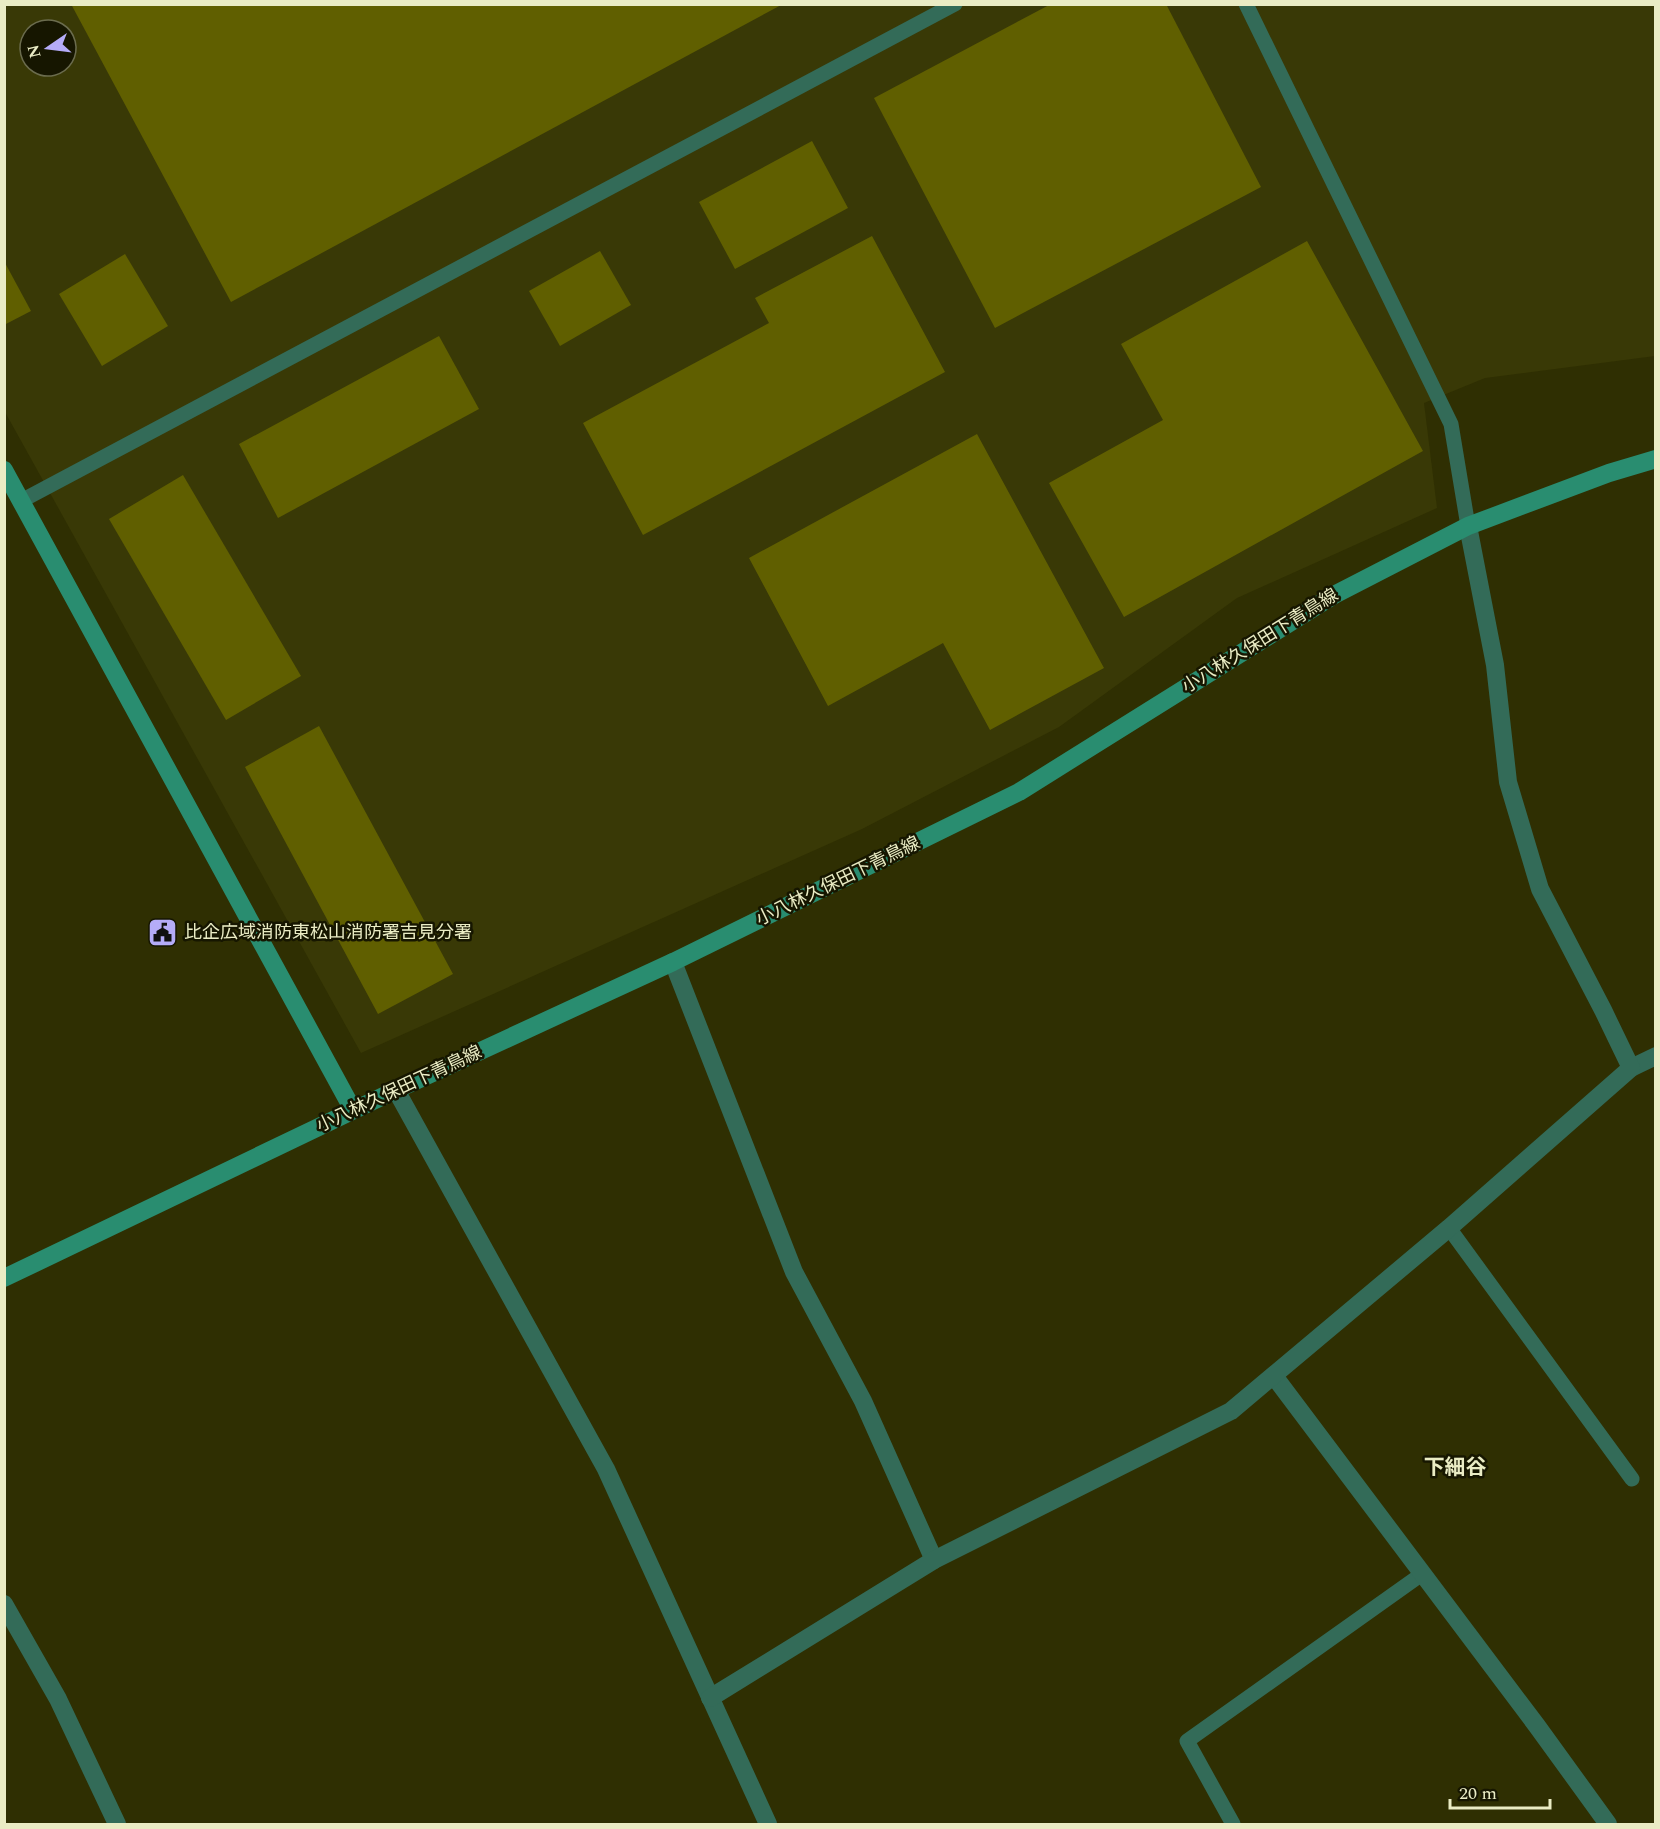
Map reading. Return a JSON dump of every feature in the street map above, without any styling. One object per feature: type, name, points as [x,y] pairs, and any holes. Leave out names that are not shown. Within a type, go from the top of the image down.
[{"type":"main road","name":"小八林久保田下青鳥線","points":[[4,1278],[353,1110],[673,962],[1019,792],[1334,595],[1468,526],[1609,473],[1656,459]]},
{"type":"main road","points":[[4,470],[353,1110]]},
{"type":"street","points":[[1468,526],[1495,665],[1508,782],[1540,889],[1603,1010],[1630,1068]]},
{"type":"street","points":[[673,962],[794,1272],[863,1401],[934,1560]]},
{"type":"street","points":[[710,1698],[934,1560],[1231,1411],[1449,1228],[1630,1068],[1656,1056]]},
{"type":"street","points":[[396,1090],[606,1469],[768,1824]]},
{"type":"street","points":[[1274,1376],[1608,1824]]},
{"type":"street","points":[[4,1604],[58,1699],[117,1824]]},
{"type":"lane","points":[[21,501],[955,4]]},
{"type":"lane","points":[[1246,4],[1451,424],[1468,526]]},
{"type":"lane","points":[[1449,1228],[1632,1479]]},
{"type":"lane","points":[[1233,1824],[1187,1741],[1422,1574]]},
{"type":"shaded area","points":[[4,5],[1655,5],[1655,356],[1485,378],[1424,403],[1437,508],[1237,598],[1059,727],[862,829],[361,1053],[5,412]]},
{"type":"building","points":[[71,4],[783,4],[231,302]]},
{"type":"building","points":[[1051,4],[1166,4],[1261,187],[995,328],[874,98]]},
{"type":"building","points":[[812,141],[848,208],[735,269],[699,202]]},
{"type":"building","points":[[872,236],[945,372],[643,535],[583,423],[769,323],[755,298]]},
{"type":"building","points":[[1307,241],[1423,451],[1124,617],[1049,483],[1163,420],[1121,344]]},
{"type":"building","points":[[600,251],[631,305],[560,346],[529,291]]},
{"type":"building","points":[[125,254],[168,326],[102,366],[59,294]]},
{"type":"building","points":[[4,261],[31,311],[4,325]]},
{"type":"building","points":[[439,336],[479,409],[278,518],[239,444]]},
{"type":"building","points":[[977,434],[1104,668],[990,730],[943,643],[828,706],[749,558]]},
{"type":"building","points":[[183,475],[301,676],[226,720],[109,519]]},
{"type":"building","points":[[319,726],[453,974],[378,1014],[245,767]]},
{"type":"place","name":"比企広域消防東松山消防署吉見分署","points":[[163,932]]},
{"type":"district","name":"下細谷","points":[[1455,1468]]}]
